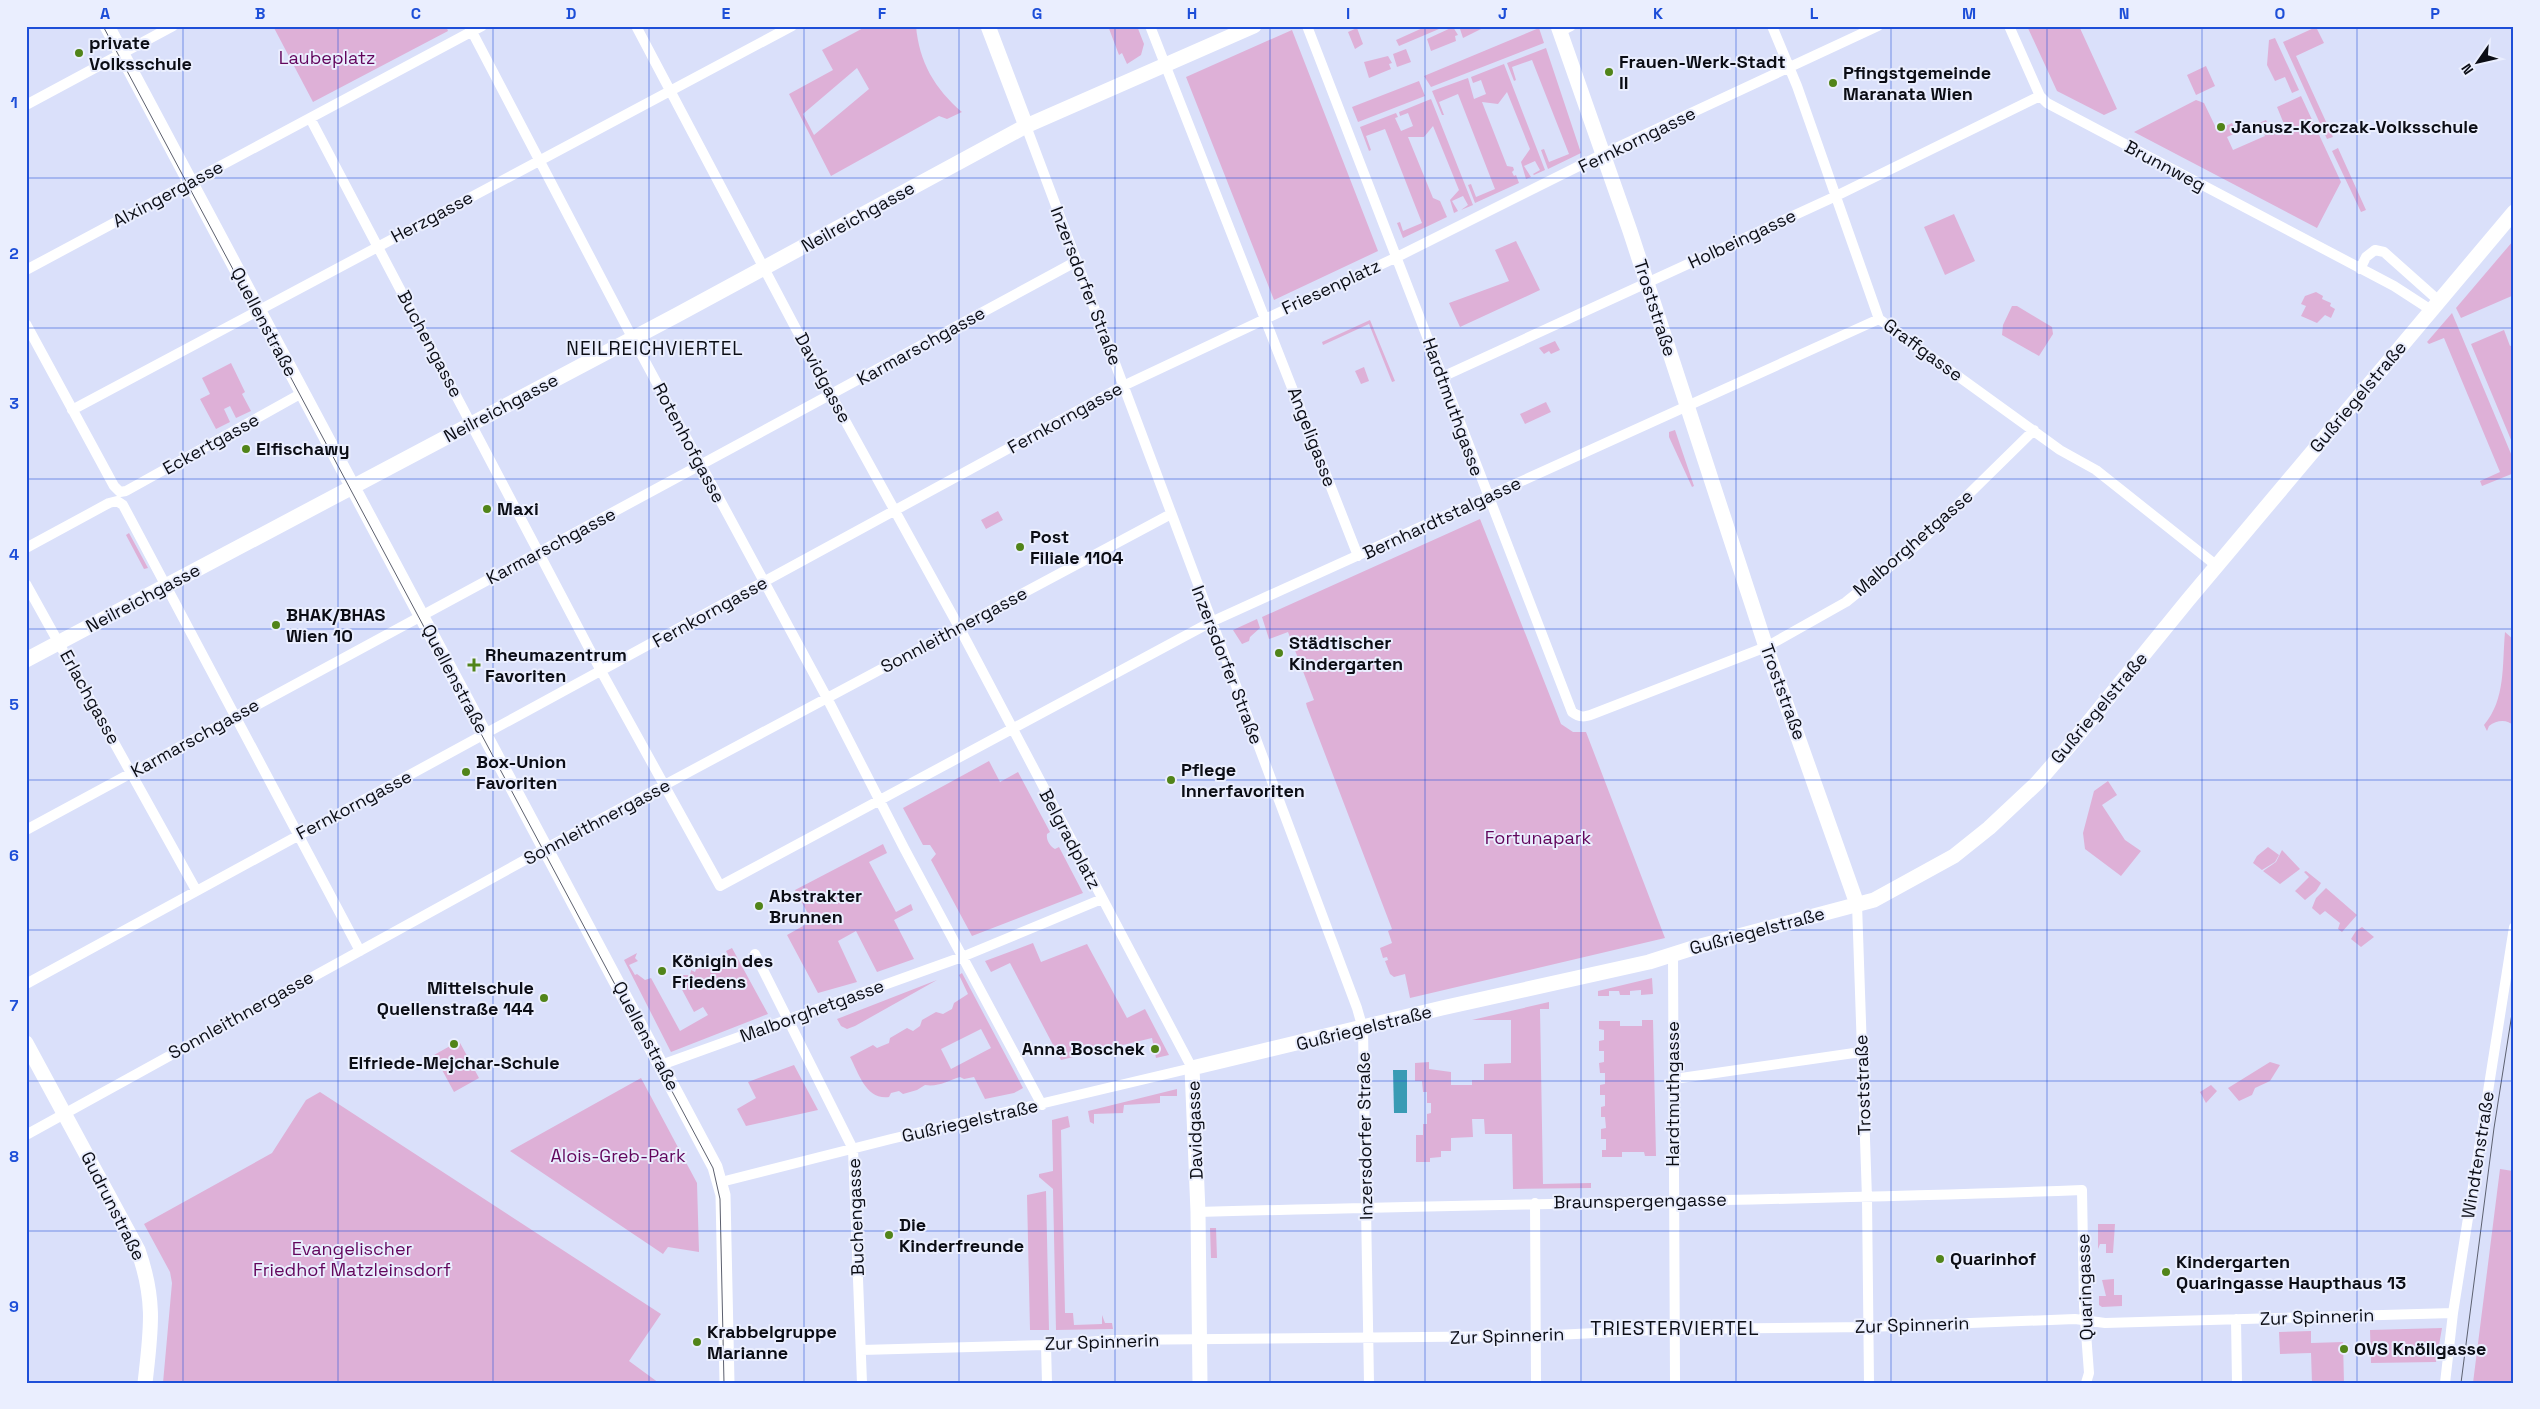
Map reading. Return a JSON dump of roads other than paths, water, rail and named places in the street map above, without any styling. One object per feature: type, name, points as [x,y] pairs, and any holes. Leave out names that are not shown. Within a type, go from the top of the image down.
[{"type":"street","name":"Quellenstraße","points":[[107,26],[715,1167],[720,1182],[727,1383]]},
{"type":"street","points":[[26,105],[173,26]]},
{"type":"street","points":[[311,120],[471,29],[482,26]]},
{"type":"street","name":"Davidgasse","points":[[636,26],[765,267],[831,396],[1012,729]]},
{"type":"street","name":"Herzgasse","points":[[72,410],[259,312],[378,246],[792,26]]},
{"type":"street","name":"Inzersdorfer Straße","points":[[988,26],[1357,1008],[1363,1029],[1369,1383]]},
{"type":"street","points":[[1150,26],[1165,67],[1254,26]]},
{"type":"street","name":"Friesenplatz","points":[[1165,67],[1265,318],[1397,257],[1307,26]]},
{"type":"street","name":"Graffgasse","points":[[1772,26],[1879,319],[2060,450],[2096,470],[2217,566]]},
{"type":"street","name":"Fernkorngasse","points":[[1397,257],[1603,154],[1878,26]]},
{"type":"street","points":[[2009,26],[2040,96]]},
{"type":"street","name":"Troststraße","points":[[1563,28],[1766,647],[1857,904],[1867,1198],[1869,1383]]},
{"type":"street","name":"Rotenhofgasse","points":[[471,29],[633,339],[827,698],[879,801]]},
{"type":"street","name":"Neilreichgasse","points":[[26,660],[633,339],[1026,126],[1165,67]]},
{"type":"street","name":"Holbeingasse","points":[[1442,377],[1834,197],[2040,96]]},
{"type":"street","name":"Brunnweg","points":[[2040,96],[2047,103],[2360,270],[2435,306]]},
{"type":"street","name":"Alxingergasse","points":[[26,270],[190,181],[311,120]]},
{"type":"street","name":"Buchengasse","points":[[311,120],[601,671],[720,886],[879,801]]},
{"type":"street","name":"Gußriegelstraße","points":[[720,1182],[1192,1068],[1363,1029],[1460,1004],[1649,962],[1874,900],[1924,874],[1954,856],[1990,828],[2036,783],[2070,745],[2217,566],[2514,212]]},
{"type":"street","points":[[2360,270],[2366,257],[2375,250],[2384,252],[2435,306]]},
{"type":"street","name":"Hardtmuthgasse","points":[[1397,257],[1487,497],[1572,712],[1584,717]]},
{"type":"street","name":"Karmarschgasse","points":[[26,830],[538,552],[831,396],[1077,261]]},
{"type":"street","name":"Fernkorngasse","points":[[26,984],[1123,386],[1265,318]]},
{"type":"street","name":"Angeligasse","points":[[1265,318],[1358,556]]},
{"type":"street","name":"Bernhardtstalgasse","points":[[1012,729],[1211,622],[1688,408],[1879,319]]},
{"type":"street","points":[[26,324],[114,486],[118,497],[360,951]]},
{"type":"street","name":"Eckertgasse","points":[[26,548],[302,394]]},
{"type":"street","name":"Malborghetgasse","points":[[1584,717],[1766,647],[1846,602],[1905,555],[2034,430]]},
{"type":"street","name":"Sonnleithnergasse","points":[[26,1135],[546,849],[1171,514]]},
{"type":"street","name":"Erlachgasse","points":[[26,584],[196,890]]},
{"type":"street","points":[[1012,729],[879,801],[1042,1105]]},
{"type":"street","name":"Belgradplatz","points":[[962,957],[1102,899],[1012,729]]},
{"type":"street","name":"Davidgasse","points":[[1102,899],[1192,1068],[1198,1212],[1200,1383]]},
{"type":"street","name":"Windtenstraße","points":[[2445,1383],[2453,1313],[2514,927]]},
{"type":"street","name":"Buchengasse","points":[[755,954],[853,1149],[862,1383]]},
{"type":"street","name":"Hardtmuthgasse","points":[[1673,955],[1674,1079],[1672,1200],[1675,1383]]},
{"type":"street","name":"Malborghetgasse","points":[[661,1065],[962,957]]},
{"type":"street","name":"Gudrunstraße","points":[[26,1043],[138,1250],[146,1271],[152,1319],[145,1383]]},
{"type":"street","points":[[1674,1079],[1861,1052]]},
{"type":"street","name":"Braunspergengasse","points":[[1198,1212],[1672,1200],[1867,1198],[2082,1190]]},
{"type":"street","name":"Quaringasse","points":[[2082,1190],[2085,1320],[2089,1373],[2086,1383]]},
{"type":"street","points":[[1535,1203],[1536,1383]]},
{"type":"street","name":"Zur Spinnerin","points":[[861,1350],[1113,1340],[1536,1336],[1674,1329],[1868,1327],[2085,1320],[2105,1322],[2453,1313]]},
{"type":"street","points":[[2236,1319],[2237,1383]]},
{"type":"street","points":[[1046,1344],[1047,1383]]},
{"type":"water","points":[[1393,1070],[1407,1070],[1407,1113],[1394,1113]]},
{"type":"tram line","points":[[103,26],[713,1168],[720,1199],[724,1383]]},
{"type":"tram line","points":[[2461,1383],[2494,1128],[2514,1001]]},
{"type":"place","name":"private Volksschule","points":[[79,53]]},
{"type":"place","name":"Frauen-Werk-Stadt II","points":[[1609,72]]},
{"type":"place","name":"Pfingstgemeinde Maranata Wien","points":[[1833,83]]},
{"type":"place","name":"Janusz-Korczak-Volksschule","points":[[2221,127]]},
{"type":"place","name":"Elfischawy","points":[[246,449]]},
{"type":"place","name":"Maxi","points":[[487,509]]},
{"type":"place","name":"Post Filiale 1104","points":[[1020,547]]},
{"type":"place","name":"BHAK/BHAS Wien 10","points":[[276,625]]},
{"type":"place","name":"Städtischer Kindergarten","points":[[1279,653]]},
{"type":"place","name":"Rheumazentrum Favoriten","points":[[474,665]]},
{"type":"place","name":"Box-Union Favoriten","points":[[466,772]]},
{"type":"place","name":"Pflege Innerfavoriten","points":[[1171,780]]},
{"type":"place","name":"Abstrakter Brunnen","points":[[759,906]]},
{"type":"place","name":"Königin des Friedens","points":[[662,971]]},
{"type":"place","name":"Mittelschule Quellenstraße 144","points":[[544,998]]},
{"type":"place","name":"Elfriede-Mejchar-Schule","points":[[454,1044]]},
{"type":"place","name":"Anna Boschek","points":[[1155,1049]]},
{"type":"place","name":"Die Kinderfreunde","points":[[889,1235]]},
{"type":"place","name":"Quarinhof","points":[[1940,1259]]},
{"type":"place","name":"Kindergarten Quaringasse Haupthaus 13","points":[[2166,1272]]},
{"type":"place","name":"Krabbelgruppe Marianne","points":[[697,1342]]},
{"type":"place","name":"OVS Knöllgasse","points":[[2344,1349]]},
{"type":"district","name":"NEILREICHVIERTEL","points":[[655,348]]},
{"type":"district","name":"TRIESTERVIERTEL","points":[[1675,1328]]},
{"type":"park label","name":"Laubeplatz","points":[[327,58]]},
{"type":"park label","name":"Fortunapark","points":[[1538,838]]},
{"type":"park label","name":"Alois-Greb-Park","points":[[618,1156]]},
{"type":"park label","name":"Evangelischer Friedhof Matzleinsdorf","points":[[352,1259]]}]
